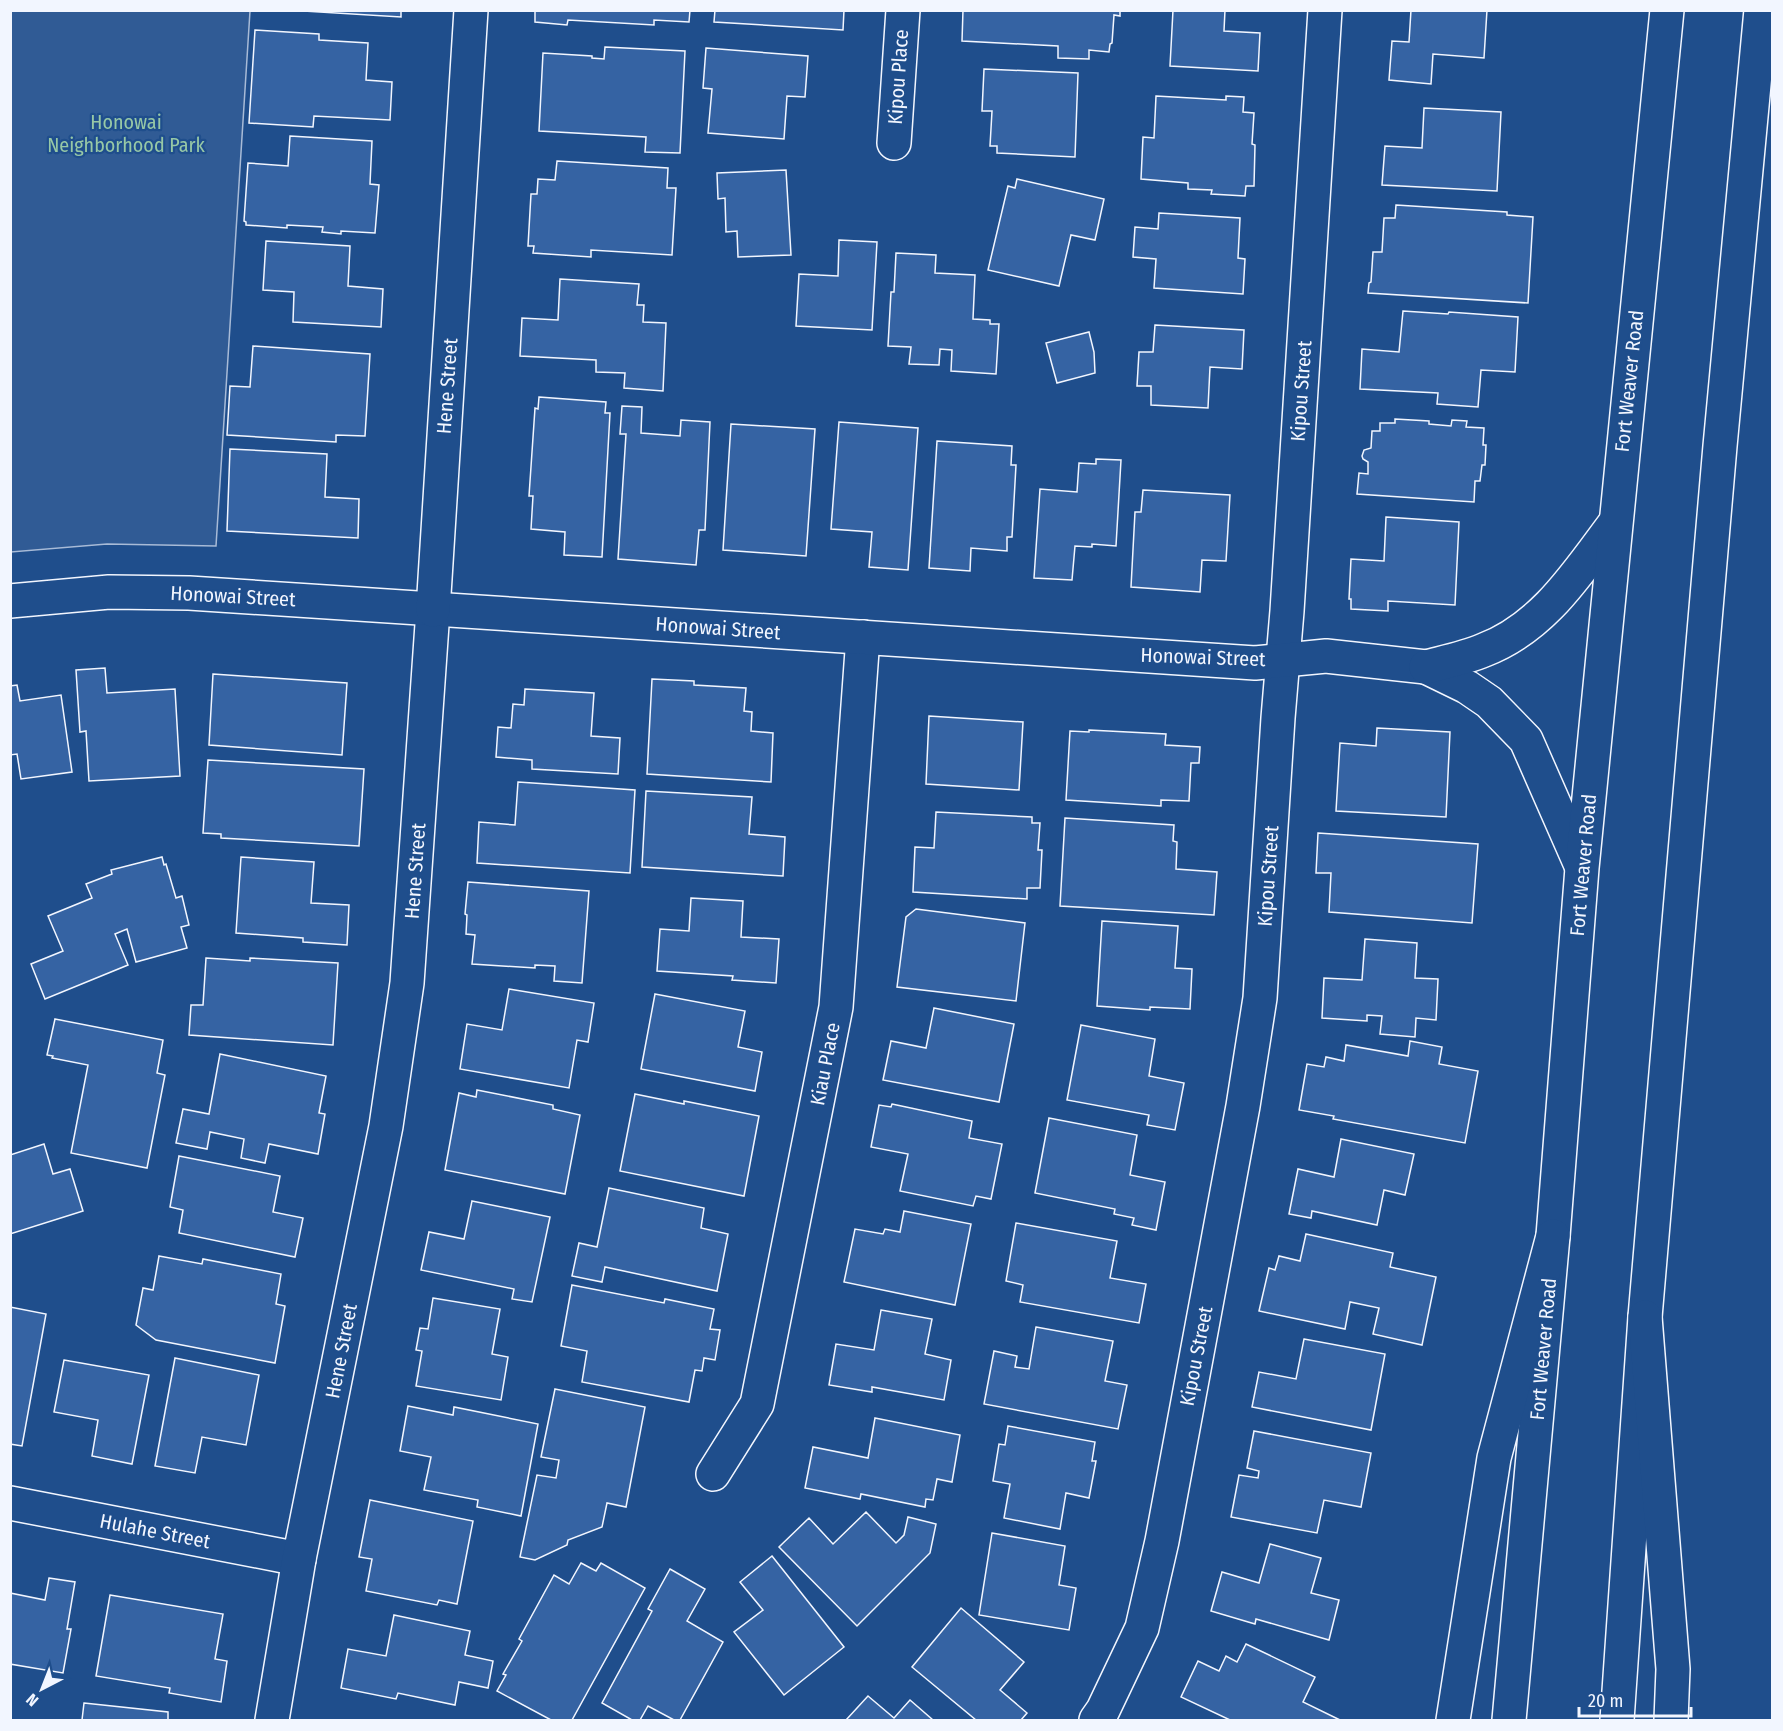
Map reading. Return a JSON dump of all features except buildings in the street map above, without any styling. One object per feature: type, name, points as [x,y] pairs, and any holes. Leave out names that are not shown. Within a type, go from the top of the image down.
[{"type":"main road","name":"Hene Street","points":[[272,1720],[299,1558],[386,1126],[406,994],[471,10]]},
{"type":"main road","name":"Kipou Place","points":[[894,143],[903,10]]},
{"type":"main road","name":"Kipou Street","points":[[1096,1720],[1142,1628],[1162,1541],[1244,1106],[1260,998],[1325,10]]},
{"type":"main road","name":"Fort Weaver Road","points":[[1509,1720],[1553,1236],[1582,868],[1665,10]]},
{"type":"main road","points":[[1617,1720],[1645,1317],[1720,446],[1761,10]]},
{"type":"main road","points":[[1426,667],[1484,650],[1523,630],[1555,602],[1615,523]]},
{"type":"main road","name":"Honowai Street","points":[[10,600],[109,592],[189,593],[1255,663],[1326,656],[1426,667]]},
{"type":"main road","name":"Kiau Place","points":[[713,1474],[757,1404],[836,1007],[863,637]]},
{"type":"main road","points":[[1426,667],[1467,687],[1489,702],[1526,741],[1582,868]]},
{"type":"main road","points":[[1453,1720],[1494,1458],[1553,1236]]},
{"type":"main road","points":[[1645,1317],[1673,1669],[1671,1720]]},
{"type":"main road","name":"Hulahe Street","points":[[10,1503],[299,1558]]},
{"type":"green space","name":"Honowai Neighborhood Park","points":[[10,11],[250,11],[216,546],[107,544],[11,552]]}]
